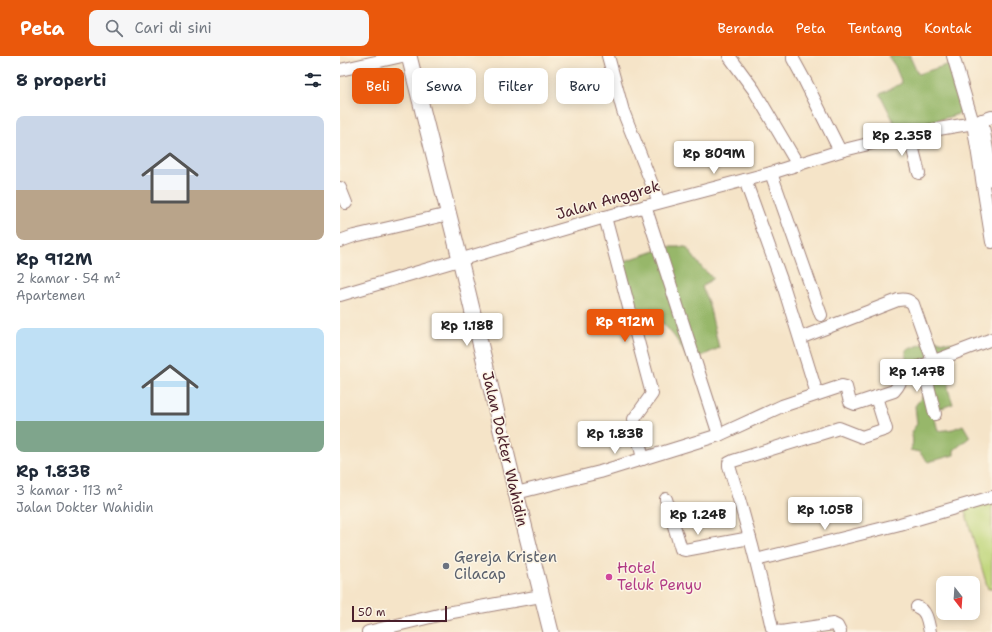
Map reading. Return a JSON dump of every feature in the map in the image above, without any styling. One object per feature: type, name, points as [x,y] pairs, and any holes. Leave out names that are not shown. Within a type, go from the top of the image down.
[{"type":"street","points":[[340,70],[402,56]]},
{"type":"street","name":"Jalan Dokter Wahidin","points":[[409,56],[551,632]]},
{"type":"street","points":[[608,56],[623,111],[659,202]]},
{"type":"street","points":[[729,56],[754,90],[798,164]]},
{"type":"street","points":[[793,56],[793,59],[840,151]]},
{"type":"street","points":[[952,56],[980,121],[992,180]]},
{"type":"street","points":[[980,121],[992,242]]},
{"type":"street","name":"Jalan Anggrek","points":[[340,295],[605,217],[771,173],[840,151],[909,134],[980,121]]},
{"type":"street","points":[[909,134],[919,173]]},
{"type":"street","points":[[771,173],[821,315]]},
{"type":"street","points":[[745,180],[784,288],[817,394]]},
{"type":"street","points":[[340,188],[346,203]]},
{"type":"street","points":[[646,206],[718,436]]},
{"type":"street","points":[[340,241],[354,236],[449,214]]},
{"type":"street","points":[[605,217],[652,394],[634,419],[643,459]]},
{"type":"street","points":[[800,338],[898,300],[904,299],[910,301],[913,304],[928,363],[935,414]]},
{"type":"street","points":[[516,493],[552,485],[718,436],[782,406],[842,386],[846,387],[850,402],[853,404],[876,397],[894,391],[898,387],[903,375],[908,371],[992,339]]},
{"type":"street","points":[[840,632],[837,626],[833,624],[781,632],[775,632],[772,628],[756,560],[729,463],[839,428],[862,437],[886,429],[876,397]]},
{"type":"street","points":[[756,560],[900,524],[992,497]]},
{"type":"street","points":[[666,499],[682,550],[750,538]]},
{"type":"street","points":[[368,632],[447,613],[541,596]]},
{"type":"street","points":[[917,607],[922,609],[924,612],[930,632]]},
{"type":"green space","points":[[888,56],[910,56],[918,74],[950,64],[965,112],[899,132],[880,94],[902,83],[895,66]]},
{"type":"green space","points":[[667,247],[686,247],[702,268],[713,278],[702,287],[709,305],[719,348],[689,362],[677,340],[660,321],[645,324],[630,317],[619,263]]},
{"type":"green space","points":[[934,340],[952,343],[954,353],[945,361],[950,376],[948,389],[953,404],[933,411],[938,431],[953,429],[963,425],[970,437],[954,450],[954,455],[928,462],[919,452],[910,450],[913,441],[911,432],[917,424],[915,406],[925,393],[922,373],[906,359],[906,350]]},
{"type":"green space","points":[[992,500],[992,588],[988,589],[964,508]]},
{"type":"place","name":"Gereja Kristen Cilacap","points":[[446,566]]},
{"type":"place","name":"Hotel Teluk Penyu","points":[[609,577]]}]
